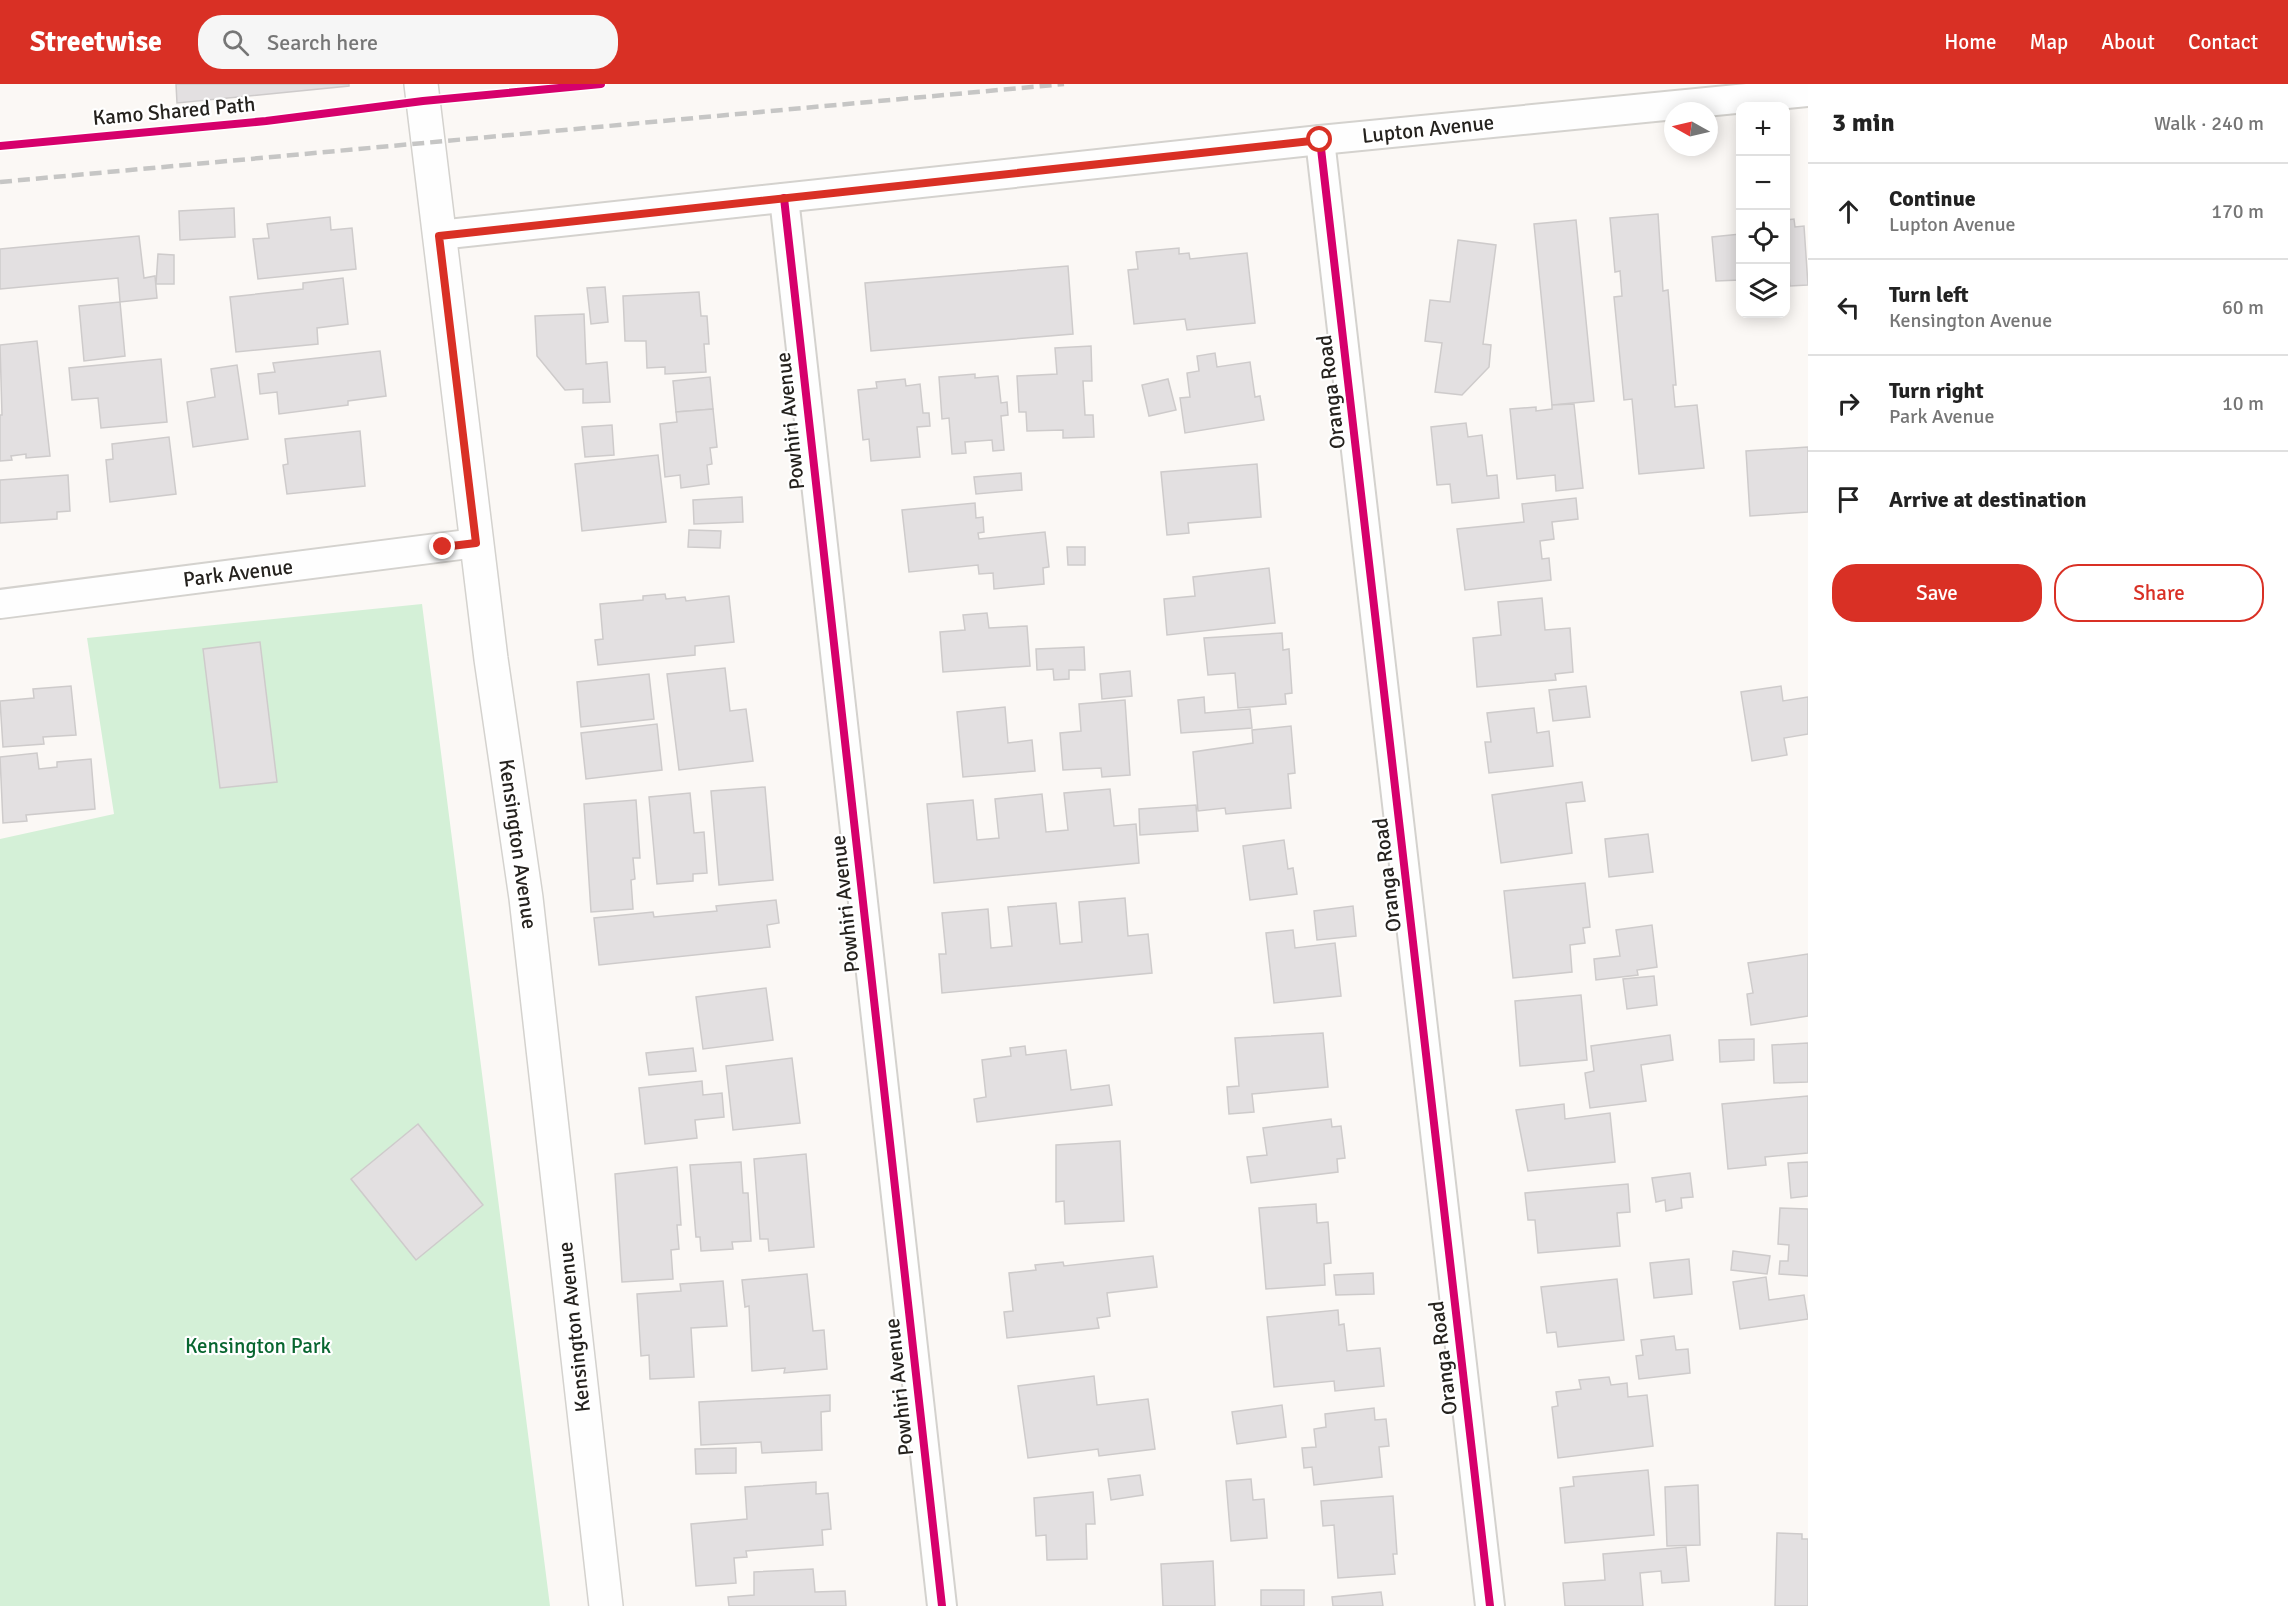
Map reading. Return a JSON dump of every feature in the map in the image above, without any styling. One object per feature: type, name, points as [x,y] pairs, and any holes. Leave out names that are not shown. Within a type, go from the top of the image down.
[{"type":"main road","name":"Kensington Avenue","points":[[421,84],[476,543],[526,898],[606,1606]]},
{"type":"street","name":"Lupton Avenue","points":[[439,236],[1320,140],[1808,92]]},
{"type":"street","name":"Oranga Road","points":[[1320,140],[1490,1606]]},
{"type":"street","name":"Powhiri Avenue","points":[[784,198],[942,1606]]},
{"type":"street","name":"Park Avenue","points":[[0,604],[476,543]]},
{"type":"green space","name":"Kensington Park","points":[[422,604],[550,1606],[0,1606],[0,839],[114,814],[87,638]]},
{"type":"building","points":[[176,84],[349,84],[349,86],[177,103]]},
{"type":"building","points":[[234,208],[235,237],[180,240],[179,211]]},
{"type":"building","points":[[1658,214],[1663,291],[1668,290],[1676,385],[1673,385],[1675,407],[1697,405],[1704,468],[1639,474],[1632,399],[1624,400],[1614,297],[1622,296],[1620,271],[1615,272],[1610,218]]},
{"type":"building","points":[[330,217],[331,230],[352,228],[356,269],[258,279],[253,239],[269,238],[267,224]]},
{"type":"building","points":[[1794,219],[1795,227],[1804,226],[1808,285],[1790,286],[1790,220]]},
{"type":"building","points":[[1576,220],[1594,401],[1552,405],[1534,224]]},
{"type":"building","points":[[1736,234],[1736,280],[1716,281],[1712,237]]},
{"type":"building","points":[[139,236],[144,278],[155,276],[157,298],[120,302],[118,278],[0,289],[0,249]]},
{"type":"building","points":[[1458,240],[1496,245],[1483,344],[1491,345],[1489,367],[1462,395],[1435,392],[1442,343],[1425,341],[1430,300],[1450,302]]},
{"type":"building","points":[[1179,248],[1179,254],[1189,253],[1190,259],[1247,253],[1255,323],[1187,330],[1185,319],[1134,324],[1128,270],[1138,269],[1136,252]]},
{"type":"building","points":[[158,254],[174,255],[174,284],[156,284]]},
{"type":"building","points":[[1068,266],[1073,334],[871,351],[865,283]]},
{"type":"building","points":[[343,278],[348,324],[317,328],[318,344],[236,352],[230,297],[303,289],[303,283]]},
{"type":"building","points":[[605,287],[608,322],[591,324],[587,288]]},
{"type":"building","points":[[699,292],[701,316],[707,316],[709,344],[704,344],[706,372],[665,374],[665,367],[647,368],[646,341],[625,341],[623,296]]},
{"type":"building","points":[[120,302],[125,356],[84,361],[79,306]]},
{"type":"building","points":[[584,314],[586,364],[607,362],[610,402],[583,403],[583,389],[565,390],[537,356],[535,316]]},
{"type":"building","points":[[37,341],[50,456],[26,458],[26,454],[11,456],[12,460],[0,461],[0,415],[2,415],[0,345]]},
{"type":"building","points":[[1091,346],[1092,381],[1083,381],[1085,415],[1093,415],[1094,437],[1063,438],[1063,430],[1027,431],[1026,412],[1019,412],[1017,376],[1057,374],[1055,348]]},
{"type":"building","points":[[380,351],[386,396],[348,401],[348,405],[279,414],[277,392],[260,394],[258,374],[275,372],[273,363]]},
{"type":"building","points":[[1215,353],[1217,367],[1250,362],[1255,397],[1260,396],[1264,420],[1185,433],[1180,398],[1190,397],[1187,373],[1199,371],[1197,356]]},
{"type":"building","points":[[161,359],[167,422],[101,428],[98,398],[72,400],[69,368]]},
{"type":"building","points":[[237,365],[248,439],[193,447],[187,402],[215,397],[211,369]]},
{"type":"building","points":[[975,374],[975,378],[998,376],[1001,403],[1007,402],[1008,415],[1001,416],[1004,450],[993,451],[992,440],[965,442],[966,453],[952,454],[949,418],[942,419],[939,377]]},
{"type":"building","points":[[710,377],[713,409],[676,412],[673,381]]},
{"type":"building","points":[[905,379],[906,386],[920,384],[923,413],[929,413],[930,426],[917,427],[920,457],[871,461],[869,439],[863,440],[858,390],[877,388],[876,382]]},
{"type":"building","points":[[1168,379],[1176,410],[1149,416],[1142,385]]},
{"type":"building","points":[[1574,404],[1583,488],[1556,491],[1555,475],[1517,479],[1510,409],[1536,407],[1536,411],[1552,409],[1552,405]]},
{"type":"building","points":[[713,409],[717,447],[710,448],[712,464],[707,465],[709,484],[681,488],[680,475],[665,477],[660,424],[677,422],[676,412]]},
{"type":"building","points":[[1466,423],[1468,437],[1482,435],[1487,476],[1497,475],[1499,498],[1452,503],[1450,484],[1437,485],[1431,427]]},
{"type":"building","points":[[612,425],[614,455],[585,457],[582,427]]},
{"type":"building","points":[[360,431],[365,486],[287,494],[283,465],[288,464],[285,439]]},
{"type":"building","points":[[169,437],[176,494],[110,502],[106,460],[113,459],[112,444]]},
{"type":"building","points":[[1808,447],[1808,512],[1750,516],[1746,451]]},
{"type":"building","points":[[658,455],[666,522],[582,531],[575,464]]},
{"type":"building","points":[[1257,464],[1261,517],[1188,523],[1189,533],[1167,535],[1161,472]]},
{"type":"building","points":[[1021,473],[1022,490],[976,494],[974,477]]},
{"type":"building","points":[[68,475],[70,511],[57,512],[57,519],[0,523],[0,480]]},
{"type":"building","points":[[742,497],[743,522],[694,524],[693,500]]},
{"type":"building","points":[[1576,498],[1578,519],[1552,522],[1554,539],[1540,541],[1542,559],[1549,558],[1551,580],[1465,590],[1457,529],[1524,522],[1522,504]]},
{"type":"building","points":[[975,503],[976,518],[983,517],[984,532],[978,533],[979,539],[1045,532],[1049,567],[1043,568],[1044,584],[994,589],[993,573],[979,574],[978,565],[909,572],[902,510]]},
{"type":"building","points":[[689,530],[721,531],[720,548],[688,547]]},
{"type":"building","points":[[1067,547],[1085,547],[1085,565],[1068,565]]},
{"type":"building","points":[[1269,568],[1275,623],[1167,635],[1164,599],[1195,596],[1193,577]]},
{"type":"building","points":[[665,594],[666,599],[685,597],[686,601],[729,596],[734,642],[695,646],[695,655],[598,665],[595,640],[603,639],[600,604],[643,600],[643,596]]},
{"type":"building","points":[[1542,598],[1545,630],[1570,628],[1573,672],[1555,674],[1556,680],[1477,687],[1473,638],[1501,635],[1498,602]]},
{"type":"building","points":[[987,613],[989,628],[1027,626],[1030,666],[943,672],[940,632],[965,630],[963,615]]},
{"type":"building","points":[[1282,633],[1283,650],[1289,649],[1292,693],[1285,694],[1286,704],[1238,708],[1235,673],[1208,675],[1204,638]]},
{"type":"building","points":[[260,642],[277,782],[220,788],[203,649]]},
{"type":"building","points":[[1084,647],[1085,670],[1069,670],[1069,679],[1054,680],[1053,669],[1037,670],[1036,649]]},
{"type":"building","points":[[725,668],[730,711],[746,709],[753,761],[679,770],[667,674]]},
{"type":"building","points":[[1130,671],[1132,696],[1102,699],[1100,674]]},
{"type":"building","points":[[649,674],[654,719],[581,727],[577,682]]},
{"type":"building","points":[[71,686],[76,735],[43,737],[44,744],[3,747],[0,701],[34,698],[33,689]]},
{"type":"building","points":[[1586,686],[1590,717],[1553,721],[1549,690]]},
{"type":"building","points":[[1781,686],[1783,701],[1808,697],[1808,734],[1784,738],[1787,755],[1752,761],[1741,692]]},
{"type":"building","points":[[1204,697],[1205,713],[1250,709],[1252,728],[1181,733],[1178,700]]},
{"type":"building","points":[[1125,700],[1130,775],[1102,777],[1101,768],[1063,770],[1060,733],[1081,731],[1079,704]]},
{"type":"building","points":[[1005,707],[1008,743],[1032,740],[1035,771],[963,777],[957,712]]},
{"type":"building","points":[[1534,708],[1537,733],[1549,731],[1553,766],[1489,773],[1485,742],[1491,742],[1487,713]]},
{"type":"building","points":[[657,724],[662,770],[586,779],[581,733]]},
{"type":"building","points":[[1291,726],[1295,773],[1288,774],[1291,808],[1226,814],[1225,808],[1198,811],[1193,752],[1253,743],[1252,730]]},
{"type":"building","points":[[37,753],[39,769],[57,767],[57,762],[91,759],[95,809],[26,815],[27,821],[3,823],[0,757]]},
{"type":"building","points":[[1582,782],[1585,801],[1566,803],[1572,853],[1501,863],[1492,795]]},
{"type":"building","points":[[765,787],[773,880],[719,885],[711,791]]},
{"type":"building","points":[[1110,789],[1114,826],[1136,824],[1139,863],[934,883],[927,804],[973,800],[977,840],[999,838],[995,799],[1042,794],[1046,832],[1068,830],[1064,793]]},
{"type":"building","points":[[690,793],[694,833],[704,832],[707,873],[693,874],[693,881],[657,884],[649,797]]},
{"type":"building","points":[[636,800],[640,858],[633,858],[635,879],[631,880],[633,909],[591,912],[584,804]]},
{"type":"building","points":[[1196,805],[1198,831],[1140,835],[1139,809]]},
{"type":"building","points":[[1648,834],[1653,872],[1609,877],[1605,839]]},
{"type":"building","points":[[1284,840],[1288,869],[1293,868],[1297,894],[1250,900],[1243,846]]},
{"type":"building","points":[[1585,883],[1590,927],[1583,928],[1585,943],[1570,945],[1572,972],[1513,978],[1504,891]]},
{"type":"building","points":[[1125,898],[1128,936],[1148,934],[1152,973],[942,993],[939,954],[946,954],[942,913],[988,909],[991,948],[1012,946],[1008,907],[1056,903],[1060,944],[1082,942],[1079,902]]},
{"type":"building","points":[[776,900],[779,923],[767,925],[770,947],[599,965],[594,918],[653,912],[654,917],[717,911],[716,906]]},
{"type":"building","points":[[1353,906],[1356,936],[1317,940],[1314,911]]},
{"type":"building","points":[[1652,925],[1657,967],[1637,970],[1638,975],[1596,980],[1594,959],[1620,956],[1616,930]]},
{"type":"building","points":[[1293,930],[1295,948],[1335,943],[1341,996],[1274,1003],[1266,933]]},
{"type":"building","points":[[1808,954],[1808,1016],[1751,1025],[1747,994],[1753,993],[1748,963]]},
{"type":"building","points":[[1654,976],[1657,1005],[1627,1009],[1623,979]]},
{"type":"building","points":[[766,988],[773,1040],[703,1049],[696,997]]},
{"type":"building","points":[[1581,995],[1587,1060],[1520,1066],[1515,1001]]},
{"type":"building","points":[[1323,1033],[1328,1087],[1252,1094],[1254,1112],[1229,1114],[1227,1087],[1239,1086],[1235,1038]]},
{"type":"building","points":[[1670,1035],[1673,1060],[1641,1065],[1646,1101],[1590,1108],[1585,1073],[1594,1071],[1591,1046]]},
{"type":"building","points":[[1754,1039],[1754,1060],[1720,1062],[1719,1040]]},
{"type":"building","points":[[1808,1043],[1808,1082],[1774,1083],[1772,1045]]},
{"type":"building","points":[[1025,1046],[1026,1055],[1066,1050],[1071,1090],[1109,1085],[1112,1105],[977,1122],[974,1099],[986,1097],[982,1060],[1011,1056],[1010,1048]]},
{"type":"building","points":[[693,1048],[696,1071],[649,1075],[646,1053]]},
{"type":"building","points":[[792,1058],[800,1123],[733,1130],[726,1066]]},
{"type":"building","points":[[702,1081],[703,1095],[722,1093],[724,1117],[695,1120],[697,1138],[645,1144],[639,1088]]},
{"type":"building","points":[[1808,1096],[1808,1153],[1765,1157],[1766,1165],[1728,1169],[1722,1104]]},
{"type":"building","points":[[1564,1104],[1565,1119],[1610,1113],[1615,1162],[1528,1171],[1516,1110]]},
{"type":"building","points":[[1331,1119],[1332,1127],[1341,1126],[1345,1158],[1337,1159],[1338,1172],[1251,1183],[1247,1157],[1267,1155],[1263,1128]]},
{"type":"building","points":[[418,1124],[483,1205],[416,1260],[351,1179]]},
{"type":"building","points":[[1120,1141],[1124,1221],[1065,1224],[1064,1201],[1056,1202],[1056,1145]]},
{"type":"building","points":[[806,1154],[814,1247],[769,1251],[768,1239],[760,1239],[754,1159]]},
{"type":"building","points":[[741,1162],[743,1193],[748,1193],[751,1241],[732,1242],[733,1249],[701,1251],[700,1237],[696,1237],[690,1165]]},
{"type":"building","points":[[1808,1162],[1808,1196],[1791,1198],[1788,1163]]},
{"type":"building","points":[[677,1167],[681,1225],[677,1225],[679,1249],[671,1250],[673,1279],[622,1282],[615,1174]]},
{"type":"building","points":[[1690,1173],[1693,1197],[1681,1198],[1682,1208],[1666,1211],[1665,1200],[1656,1202],[1652,1178]]},
{"type":"building","points":[[1628,1184],[1630,1212],[1617,1213],[1620,1246],[1538,1253],[1535,1220],[1528,1220],[1525,1193]]},
{"type":"building","points":[[1316,1204],[1317,1223],[1328,1222],[1331,1263],[1324,1264],[1325,1285],[1266,1289],[1259,1208]]},
{"type":"building","points":[[1780,1208],[1808,1209],[1808,1276],[1779,1274],[1780,1261],[1788,1261],[1789,1245],[1778,1244]]},
{"type":"building","points":[[1733,1251],[1770,1256],[1767,1274],[1731,1270]]},
{"type":"building","points":[[1153,1256],[1157,1287],[1107,1293],[1110,1316],[1097,1318],[1099,1328],[1007,1338],[1004,1312],[1013,1311],[1009,1273],[1036,1270],[1035,1265],[1063,1262],[1064,1266]]},
{"type":"building","points":[[1689,1259],[1692,1294],[1654,1298],[1650,1263]]},
{"type":"building","points":[[1373,1273],[1374,1294],[1336,1295],[1334,1275]]},
{"type":"building","points":[[807,1274],[813,1331],[824,1330],[827,1369],[784,1373],[785,1368],[752,1371],[749,1306],[745,1307],[742,1280]]},
{"type":"building","points":[[1766,1277],[1769,1300],[1804,1295],[1808,1319],[1740,1329],[1733,1282]]},
{"type":"building","points":[[1617,1279],[1624,1340],[1558,1347],[1556,1332],[1547,1333],[1541,1287]]},
{"type":"building","points":[[723,1281],[727,1326],[691,1328],[694,1377],[650,1379],[649,1355],[641,1356],[637,1294],[681,1291],[680,1284]]},
{"type":"building","points":[[1338,1310],[1339,1325],[1344,1324],[1347,1351],[1380,1348],[1384,1386],[1335,1391],[1334,1381],[1274,1387],[1267,1317]]},
{"type":"building","points":[[1674,1336],[1676,1350],[1688,1349],[1690,1373],[1639,1379],[1636,1356],[1643,1355],[1641,1340]]},
{"type":"building","points":[[1094,1376],[1097,1405],[1148,1399],[1155,1449],[1099,1456],[1098,1449],[1028,1458],[1018,1386]]},
{"type":"building","points":[[1609,1377],[1611,1385],[1627,1383],[1628,1397],[1647,1395],[1653,1446],[1558,1458],[1552,1407],[1558,1406],[1556,1392],[1581,1389],[1579,1380]]},
{"type":"building","points":[[830,1395],[830,1411],[821,1412],[822,1450],[762,1453],[761,1442],[701,1445],[699,1402]]},
{"type":"building","points":[[1282,1405],[1286,1437],[1237,1444],[1232,1412]]},
{"type":"building","points":[[1374,1408],[1375,1420],[1386,1419],[1389,1446],[1379,1447],[1382,1477],[1314,1485],[1312,1467],[1304,1468],[1302,1448],[1316,1447],[1314,1429],[1326,1427],[1325,1414]]},
{"type":"building","points":[[736,1448],[736,1473],[696,1474],[695,1449]]},
{"type":"building","points":[[1648,1470],[1654,1535],[1565,1543],[1560,1488],[1574,1486],[1573,1477]]},
{"type":"building","points":[[1140,1475],[1143,1495],[1111,1500],[1108,1479]]},
{"type":"building","points":[[1251,1479],[1253,1500],[1264,1499],[1267,1538],[1231,1541],[1226,1481]]},
{"type":"building","points":[[816,1482],[816,1494],[828,1493],[831,1529],[822,1530],[823,1545],[746,1551],[747,1557],[734,1558],[736,1583],[696,1586],[691,1524],[747,1519],[745,1487]]},
{"type":"building","points":[[1698,1485],[1700,1545],[1667,1546],[1665,1487]]},
{"type":"building","points":[[1093,1492],[1095,1524],[1086,1524],[1087,1559],[1047,1560],[1046,1535],[1036,1536],[1034,1498]]},
{"type":"building","points":[[1393,1496],[1397,1554],[1393,1554],[1395,1574],[1338,1578],[1334,1525],[1323,1526],[1321,1501]]},
{"type":"building","points":[[1777,1533],[1802,1534],[1802,1539],[1808,1539],[1808,1606],[1775,1606]]},
{"type":"building","points":[[1686,1547],[1689,1581],[1662,1583],[1661,1571],[1640,1573],[1643,1606],[1565,1606],[1563,1583],[1605,1580],[1603,1554]]},
{"type":"building","points":[[1213,1561],[1215,1606],[1163,1606],[1161,1564]]},
{"type":"building","points":[[813,1569],[815,1592],[845,1591],[846,1606],[729,1606],[728,1597],[754,1595],[754,1572]]},
{"type":"building","points":[[1261,1590],[1304,1590],[1304,1606],[1261,1606]]},
{"type":"building","points":[[1381,1592],[1383,1606],[1333,1606],[1332,1597]]},
{"type":"railway","points":[[0,182],[1064,84]]},
{"type":"cycle path","name":"Kamo Shared Path","points":[[0,146],[266,121],[423,101],[601,84]]},
{"type":"cycle path","points":[[1320,140],[1490,1606]]},
{"type":"cycle path","points":[[784,198],[942,1606]]},
{"type":"route","points":[[443,547],[476,543],[439,236],[1320,140]]}]
